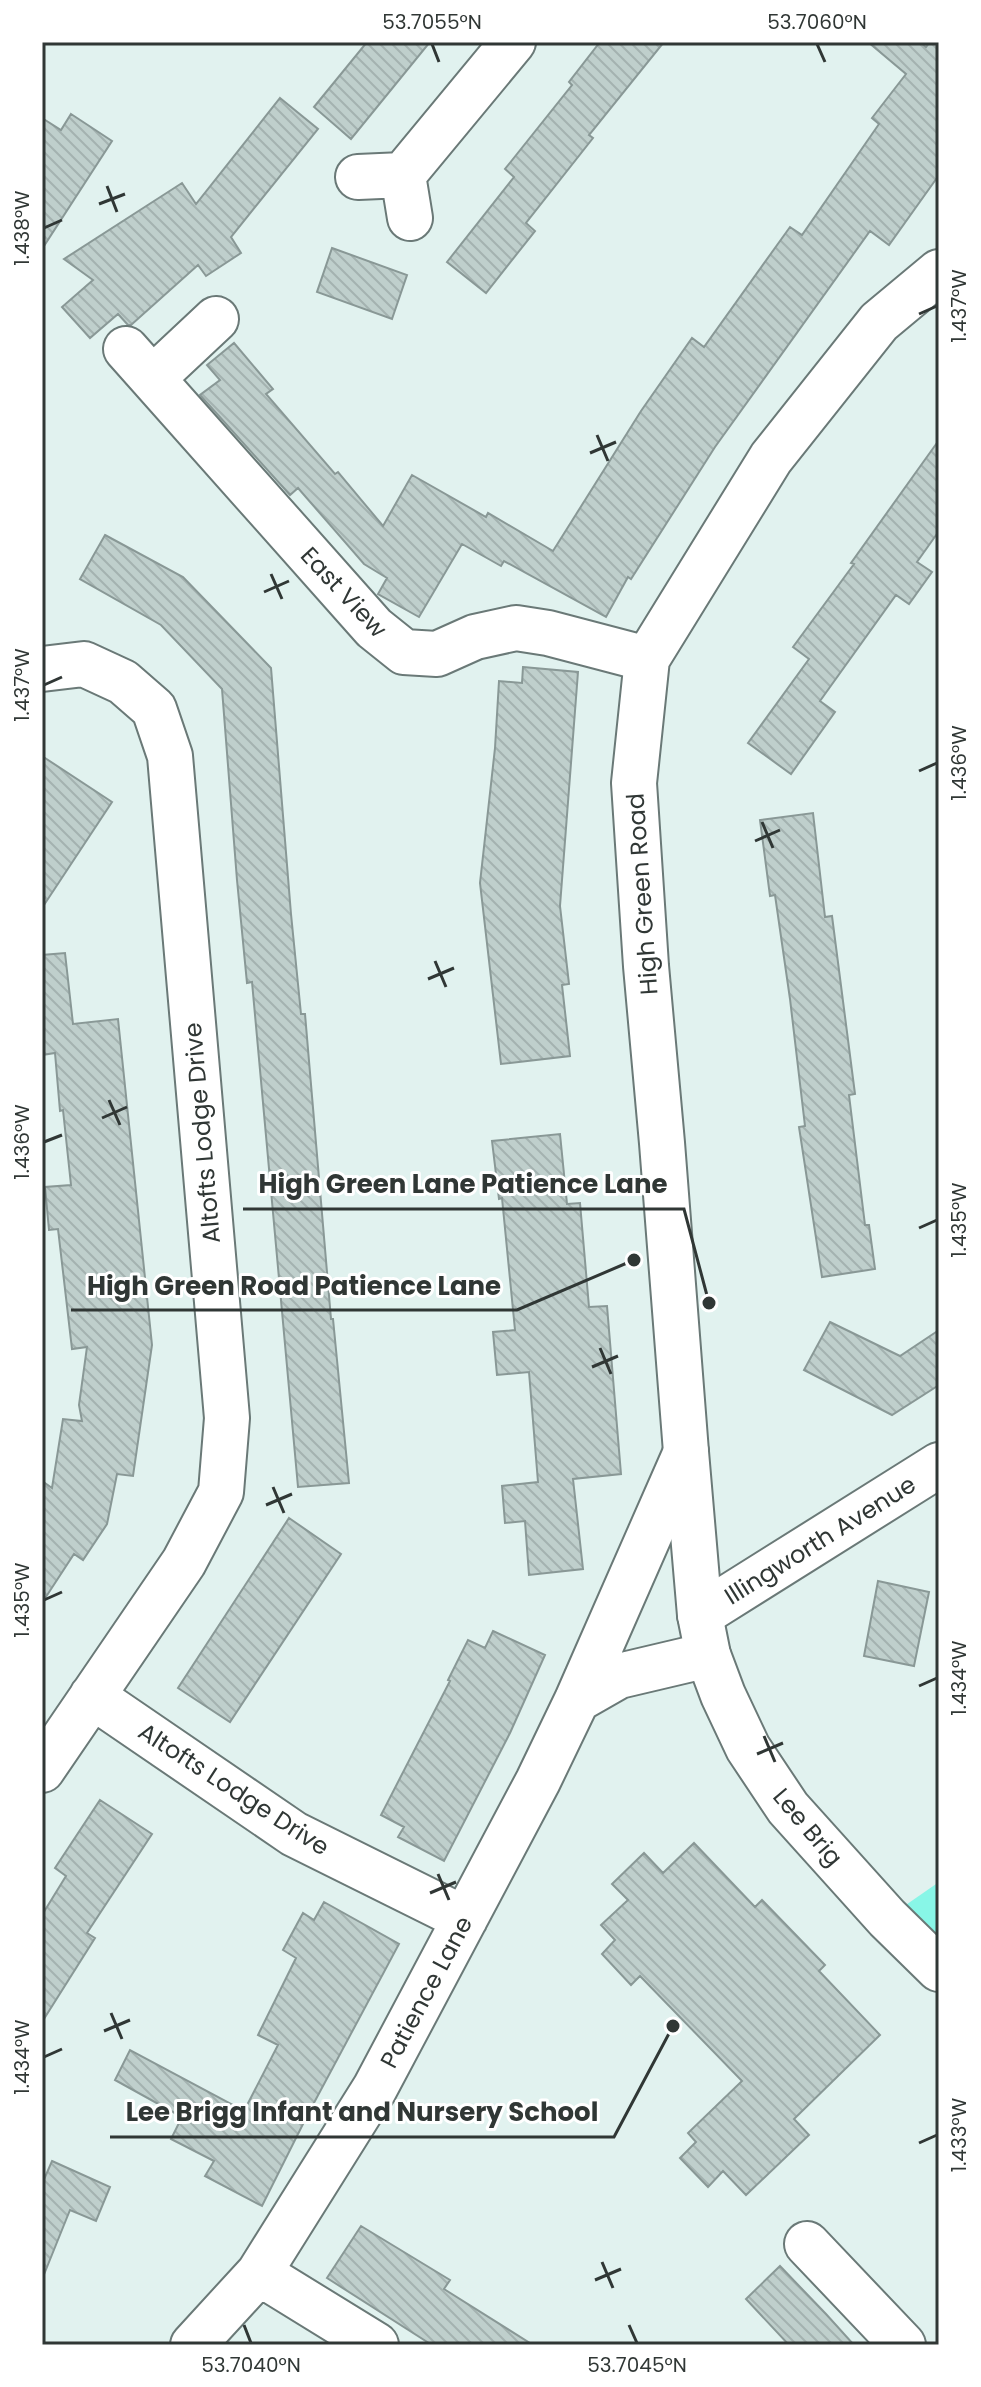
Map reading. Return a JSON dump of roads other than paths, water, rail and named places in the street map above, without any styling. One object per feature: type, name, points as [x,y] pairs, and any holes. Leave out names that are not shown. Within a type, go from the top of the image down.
[{"type":"street","points":[[358,177],[403,175],[513,42]]},
{"type":"street","points":[[403,175],[410,218]]},
{"type":"street","name":"High Green Road","points":[[704,1635],[646,966],[634,783],[647,659],[771,458],[879,322],[939,272]]},
{"type":"street","name":"East View","points":[[216,319],[140,363],[374,628],[404,652],[437,654],[475,637],[516,628],[548,633],[647,659]]},
{"type":"street","name":"Altofts Lodge Drive","points":[[42,669],[84,664],[123,682],[154,709],[170,756],[227,1418],[221,1492],[184,1562],[42,1770]]},
{"type":"street","name":"Patience Lane","points":[[193,2345],[259,2273],[375,2088],[538,1781],[686,1452]]},
{"type":"street","name":"Illingworth Avenue","points":[[704,1635],[939,1465]]},
{"type":"street","points":[[577,1700],[704,1635]]},
{"type":"street","name":"Lee Brig","points":[[704,1635],[723,1695],[748,1748],[788,1808],[887,1918],[939,1969]]},
{"type":"street","name":"Altofts Lodge Drive","points":[[92,1696],[294,1834],[465,1919]]},
{"type":"street","points":[[807,2244],[903,2345]]},
{"type":"street","points":[[259,2273],[376,2345]]},
{"type":"place","name":"High Green Road Patience Lane","points":[[634,1260]]},
{"type":"place","name":"High Green Lane Patience Lane","points":[[709,1303]]},
{"type":"place","name":"Lee Brigg Infant and Nursery School","points":[[673,2026]]}]
